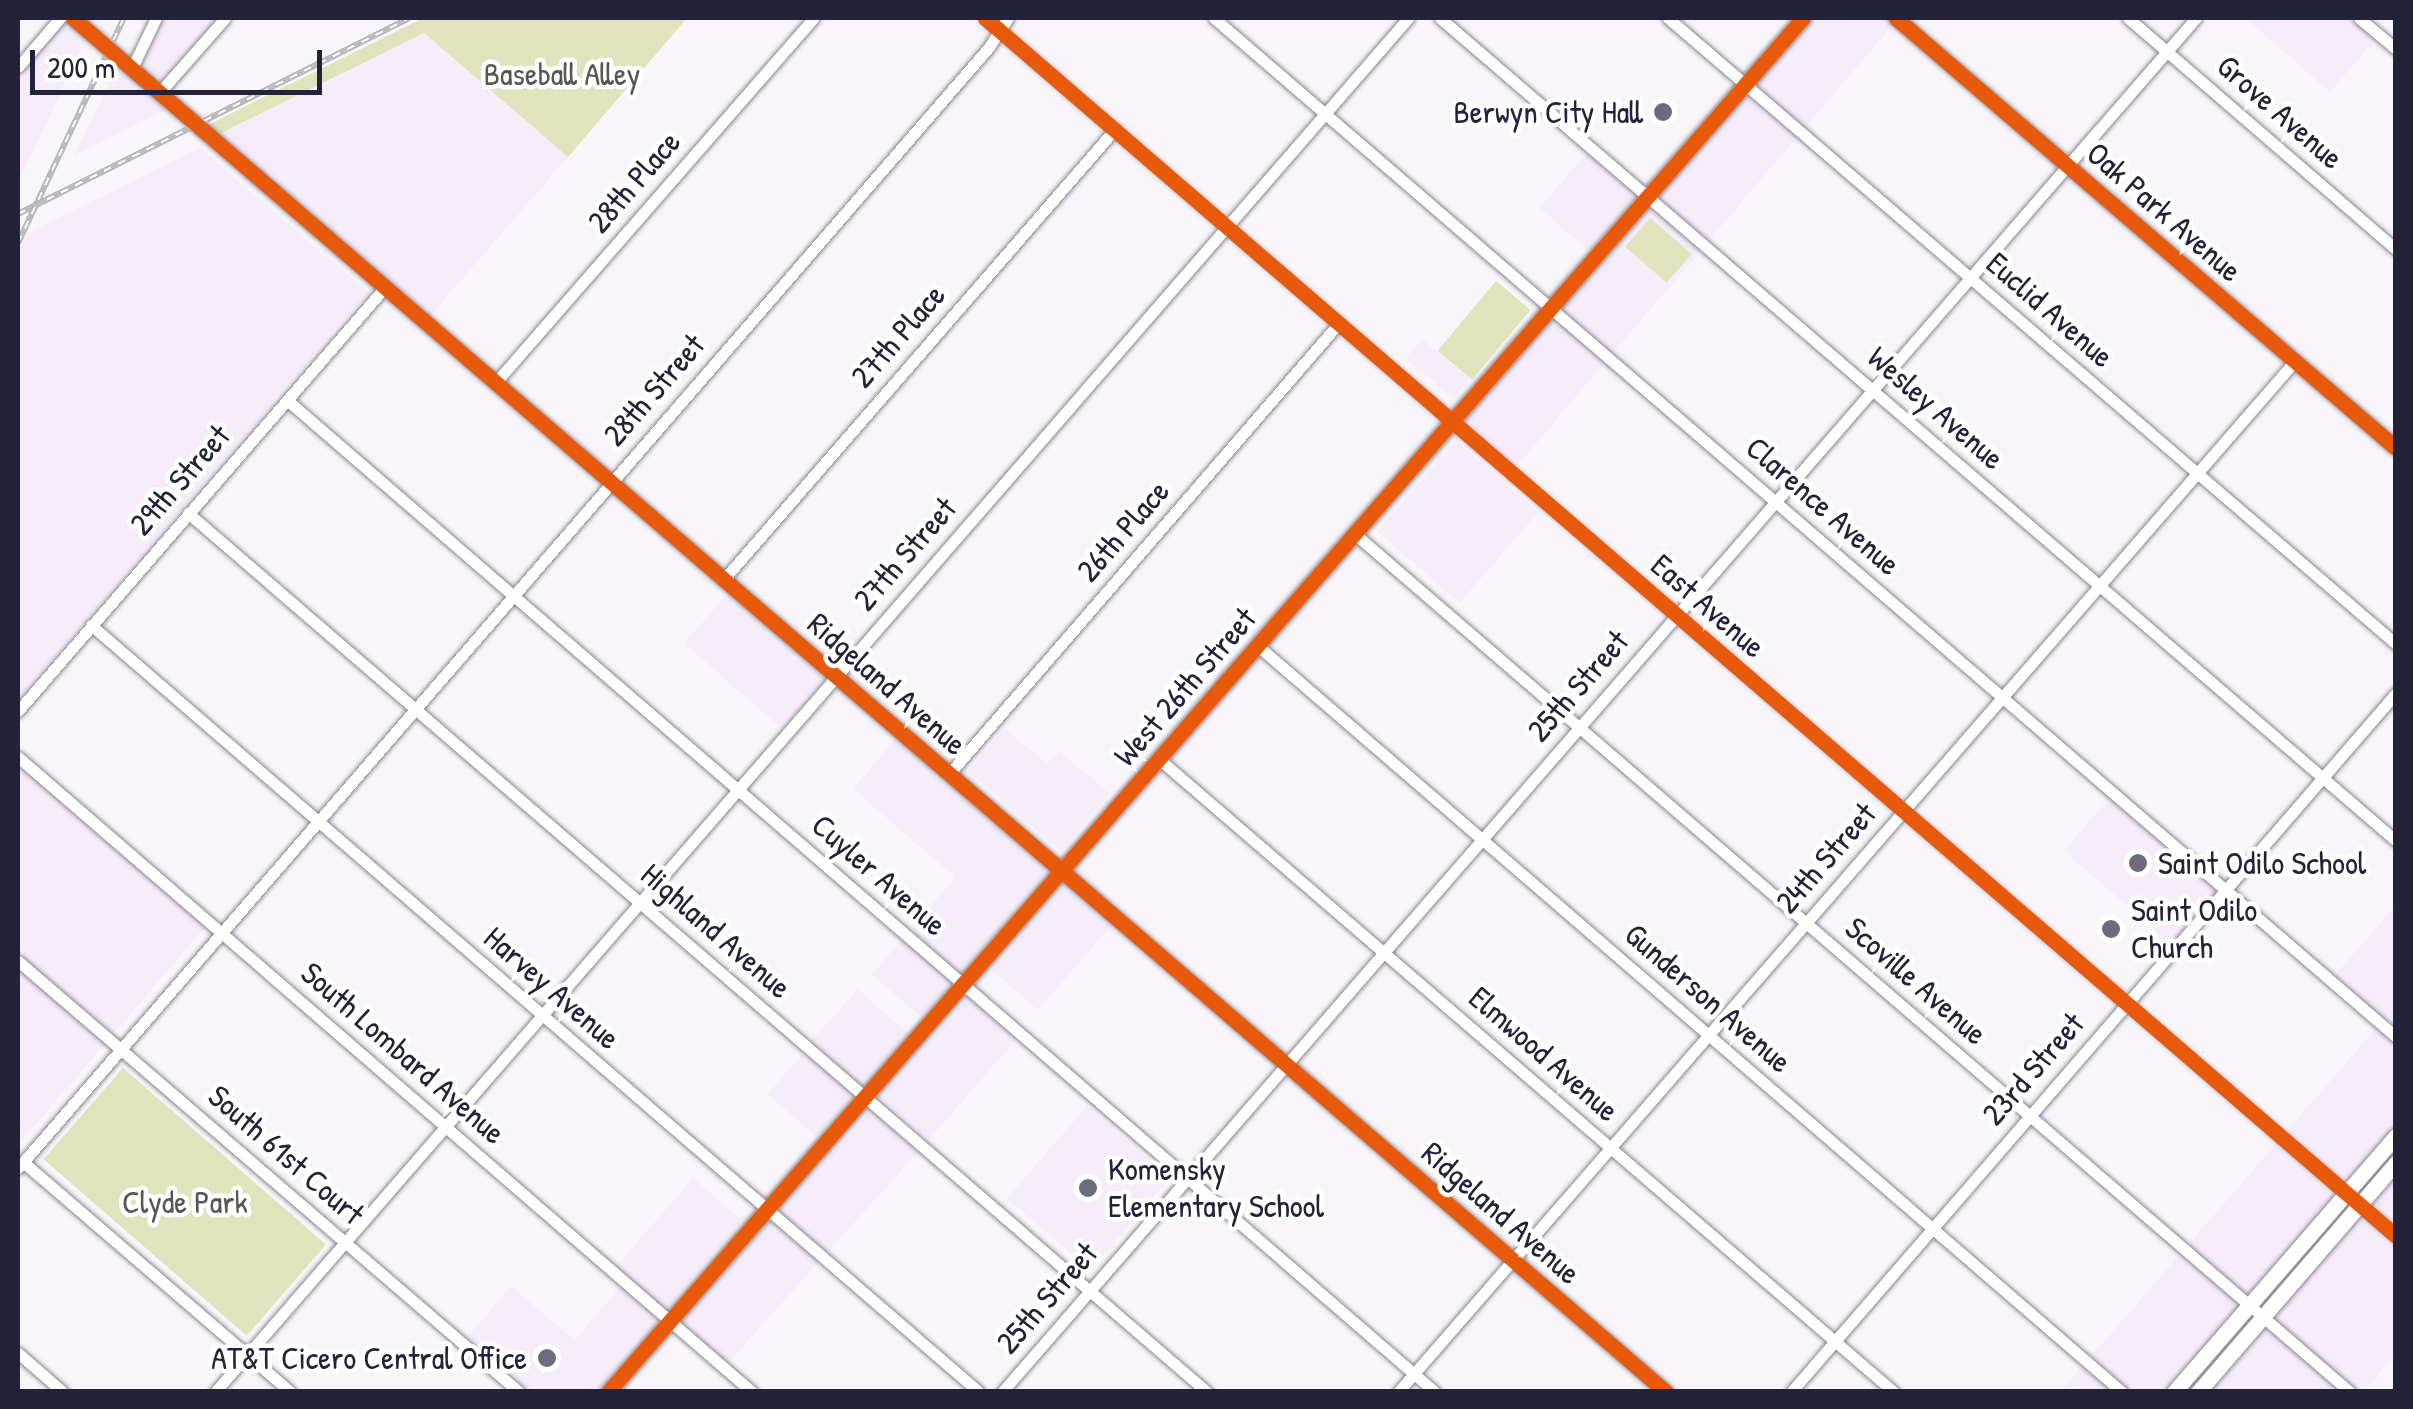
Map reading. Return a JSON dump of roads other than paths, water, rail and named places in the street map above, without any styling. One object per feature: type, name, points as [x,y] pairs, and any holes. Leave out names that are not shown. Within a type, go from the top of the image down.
[{"type":"main road","name":"West 26th Street","points":[[608,1392],[1803,18]]},
{"type":"main road","points":[[2174,1392],[2396,1136]]},
{"type":"main road","points":[[2198,1392],[2396,1163]]},
{"type":"street","points":[[18,67],[60,18]]},
{"type":"street","name":"Ridgeland Avenue","points":[[73,18],[1666,1392]]},
{"type":"street","points":[[132,68],[156,18]]},
{"type":"street","points":[[160,92],[224,18]]},
{"type":"street","name":"28th Place","points":[[496,382],[814,18]]},
{"type":"street","name":"East Avenue","points":[[985,18],[2396,1236]]},
{"type":"street","name":"28th Street","points":[[20,1165],[988,47],[1008,18]]},
{"type":"street","name":"Clarence Avenue","points":[[1214,18],[2396,1037]]},
{"type":"street","name":"27th Street","points":[[215,1392],[1408,18]]},
{"type":"street","name":"Wesley Avenue","points":[[1440,18],[2396,841]]},
{"type":"street","name":"Euclid Avenue","points":[[1668,18],[2396,644]]},
{"type":"street","name":"Oak Park Avenue","points":[[1896,18],[2396,448]]},
{"type":"street","name":"Grove Avenue","points":[[2128,18],[2396,249]]},
{"type":"street","name":"25th Street","points":[[1002,1392],[2196,18]]},
{"type":"street","points":[[2360,18],[2396,49]]},
{"type":"street","name":"27th Place","points":[[724,579],[1114,130]]},
{"type":"street","name":"29th Street","points":[[18,711],[385,287]]},
{"type":"street","name":"26th Place","points":[[949,774],[1339,324]]},
{"type":"street","name":"24th Street","points":[[1398,1392],[2295,361]]},
{"type":"street","name":"Cuyler Avenue","points":[[287,400],[1435,1392]]},
{"type":"street","name":"Highland Avenue","points":[[188,513],[1207,1392]]},
{"type":"street","name":"Scoville Avenue","points":[[1355,534],[2350,1392]]},
{"type":"street","name":"Harvey Avenue","points":[[91,625],[979,1392]]},
{"type":"street","name":"Gunderson Avenue","points":[[1258,646],[2122,1392]]},
{"type":"street","name":"23rd Street","points":[[1791,1392],[2396,692]]},
{"type":"street","name":"South Lombard Avenue","points":[[18,756],[752,1392]]},
{"type":"street","name":"Elmwood Avenue","points":[[1159,759],[1894,1392]]},
{"type":"street","name":"South 61st Court","points":[[18,961],[519,1392]]},
{"type":"street","points":[[20,1165],[290,1392]]},
{"type":"street","points":[[18,1353],[63,1392]]},
{"type":"railway","points":[[18,243],[124,18]]},
{"type":"railway","points":[[18,214],[409,18]]},
{"type":"place","name":"Berwyn City Hall","points":[[1663,112]]},
{"type":"place","name":"Saint Odilo School","points":[[2138,863]]},
{"type":"place","name":"Saint Odilo Church","points":[[2111,929]]},
{"type":"place","name":"Komensky Elementary School","points":[[1088,1188]]},
{"type":"place","name":"AT&T Cicero Central Office","points":[[547,1358]]},
{"type":"park label","name":"Baseball Alley","points":[[562,74]]},
{"type":"park label","name":"Clyde Park","points":[[185,1202]]}]
